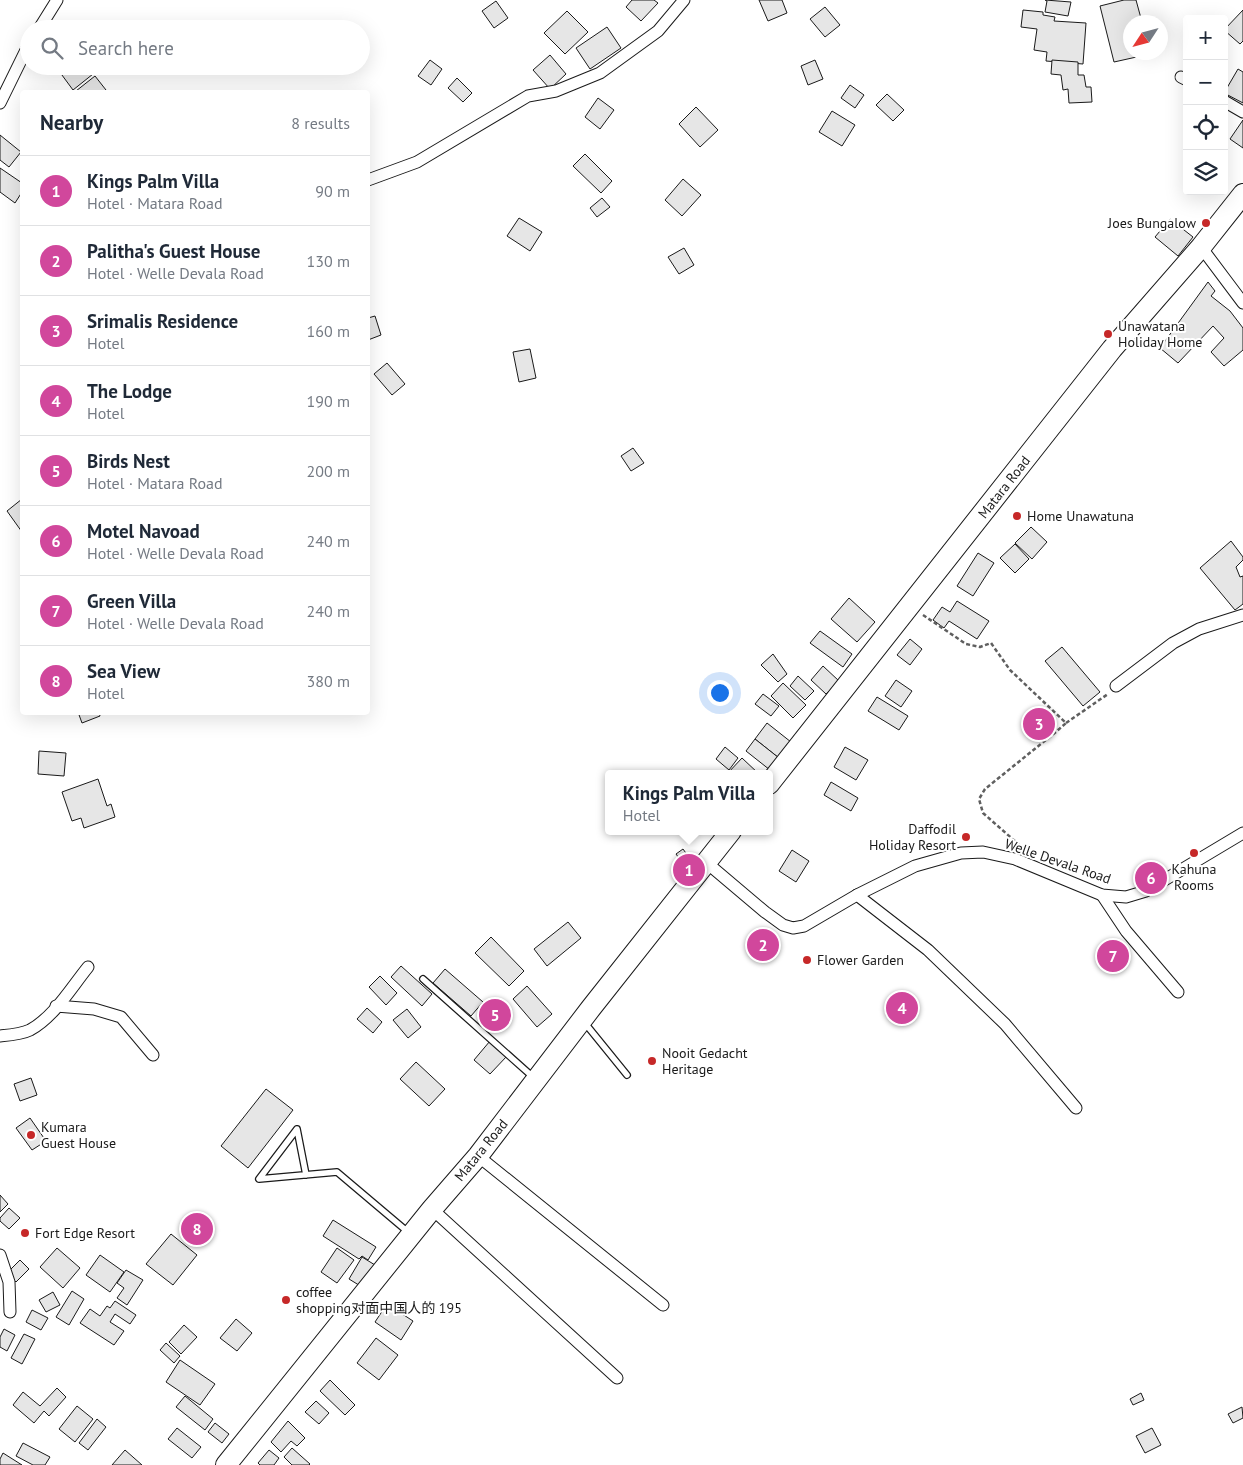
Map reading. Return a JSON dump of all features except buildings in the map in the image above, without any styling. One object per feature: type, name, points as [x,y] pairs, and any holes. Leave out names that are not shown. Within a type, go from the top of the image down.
[{"type":"highway","name":"Matara Road","points":[[773,779],[1112,349],[1201,247],[1243,194]]},
{"type":"highway","name":"Matara Road","points":[[226,1465],[432,1209],[478,1156],[728,835]]},
{"type":"street","points":[[45,20],[57,0]]},
{"type":"street","points":[[370,179],[417,162],[528,96],[556,91],[600,73],[658,31],[684,0]]},
{"type":"street","points":[[0,103],[20,62]]},
{"type":"street","points":[[1228,103],[1243,112]]},
{"type":"street","points":[[1201,247],[1243,303]]},
{"type":"street","points":[[1116,686],[1173,643],[1200,629],[1243,615]]},
{"type":"street","name":"Welle Devala Road","points":[[706,863],[765,912],[783,925],[793,928],[804,926],[857,895],[915,866],[961,853],[983,852],[1016,859],[1102,894],[1126,897],[1146,891],[1243,833]]},
{"type":"street","points":[[1102,894],[1126,931],[1178,992]]},
{"type":"street","points":[[857,895],[928,950],[1006,1024],[1076,1108]]},
{"type":"street","points":[[0,1036],[29,1030],[42,1021],[88,967]]},
{"type":"street","points":[[56,1006],[94,1008],[120,1017],[153,1055]]},
{"type":"street","points":[[478,1156],[663,1305]]},
{"type":"street","points":[[432,1209],[617,1378]]},
{"type":"street","points":[[0,1255],[9,1282],[10,1312]]},
{"type":"lane","points":[[422,979],[536,1080]]},
{"type":"lane","points":[[582,1020],[627,1075]]},
{"type":"lane","points":[[306,1175],[297,1129],[259,1179],[287,1176],[306,1175],[337,1172],[412,1235]]},
{"type":"path","points":[[910,606],[966,644],[980,646],[991,643],[1010,670],[1066,723]]},
{"type":"path","points":[[1029,853],[984,813],[979,799],[986,788],[1066,723],[1111,692],[1116,686]]},
{"type":"place","name":"Joes Bungalow","points":[[1206,223]]},
{"type":"place","name":"Unawatana Holiday Home","points":[[1108,334]]},
{"type":"place","name":"Home Unawatuna","points":[[1017,516]]},
{"type":"place","name":"Srimalis Residence","points":[[1039,724]]},
{"type":"place","name":"Daffodil Holiday Resort","points":[[966,837]]},
{"type":"place","name":"Kahuna Rooms","points":[[1194,853]]},
{"type":"place","name":"Kings Palm Villa","points":[[689,870]]},
{"type":"place","name":"Motel Navoad","points":[[1151,878]]},
{"type":"place","name":"Palitha's Guest House","points":[[763,945]]},
{"type":"place","name":"Green Villa","points":[[1113,956]]},
{"type":"place","name":"Flower Garden","points":[[807,960]]},
{"type":"place","name":"The Lodge","points":[[902,1008]]},
{"type":"place","name":"Birds Nest","points":[[495,1015]]},
{"type":"place","name":"Nooit Gedacht Heritage","points":[[652,1061]]},
{"type":"place","name":"Kumara Guest House","points":[[31,1135]]},
{"type":"place","name":"Sea View","points":[[197,1229]]},
{"type":"place","name":"Fort Edge Resort","points":[[25,1233]]},
{"type":"place","name":"coffee shopping对面中国人的 195","points":[[286,1300]]}]
